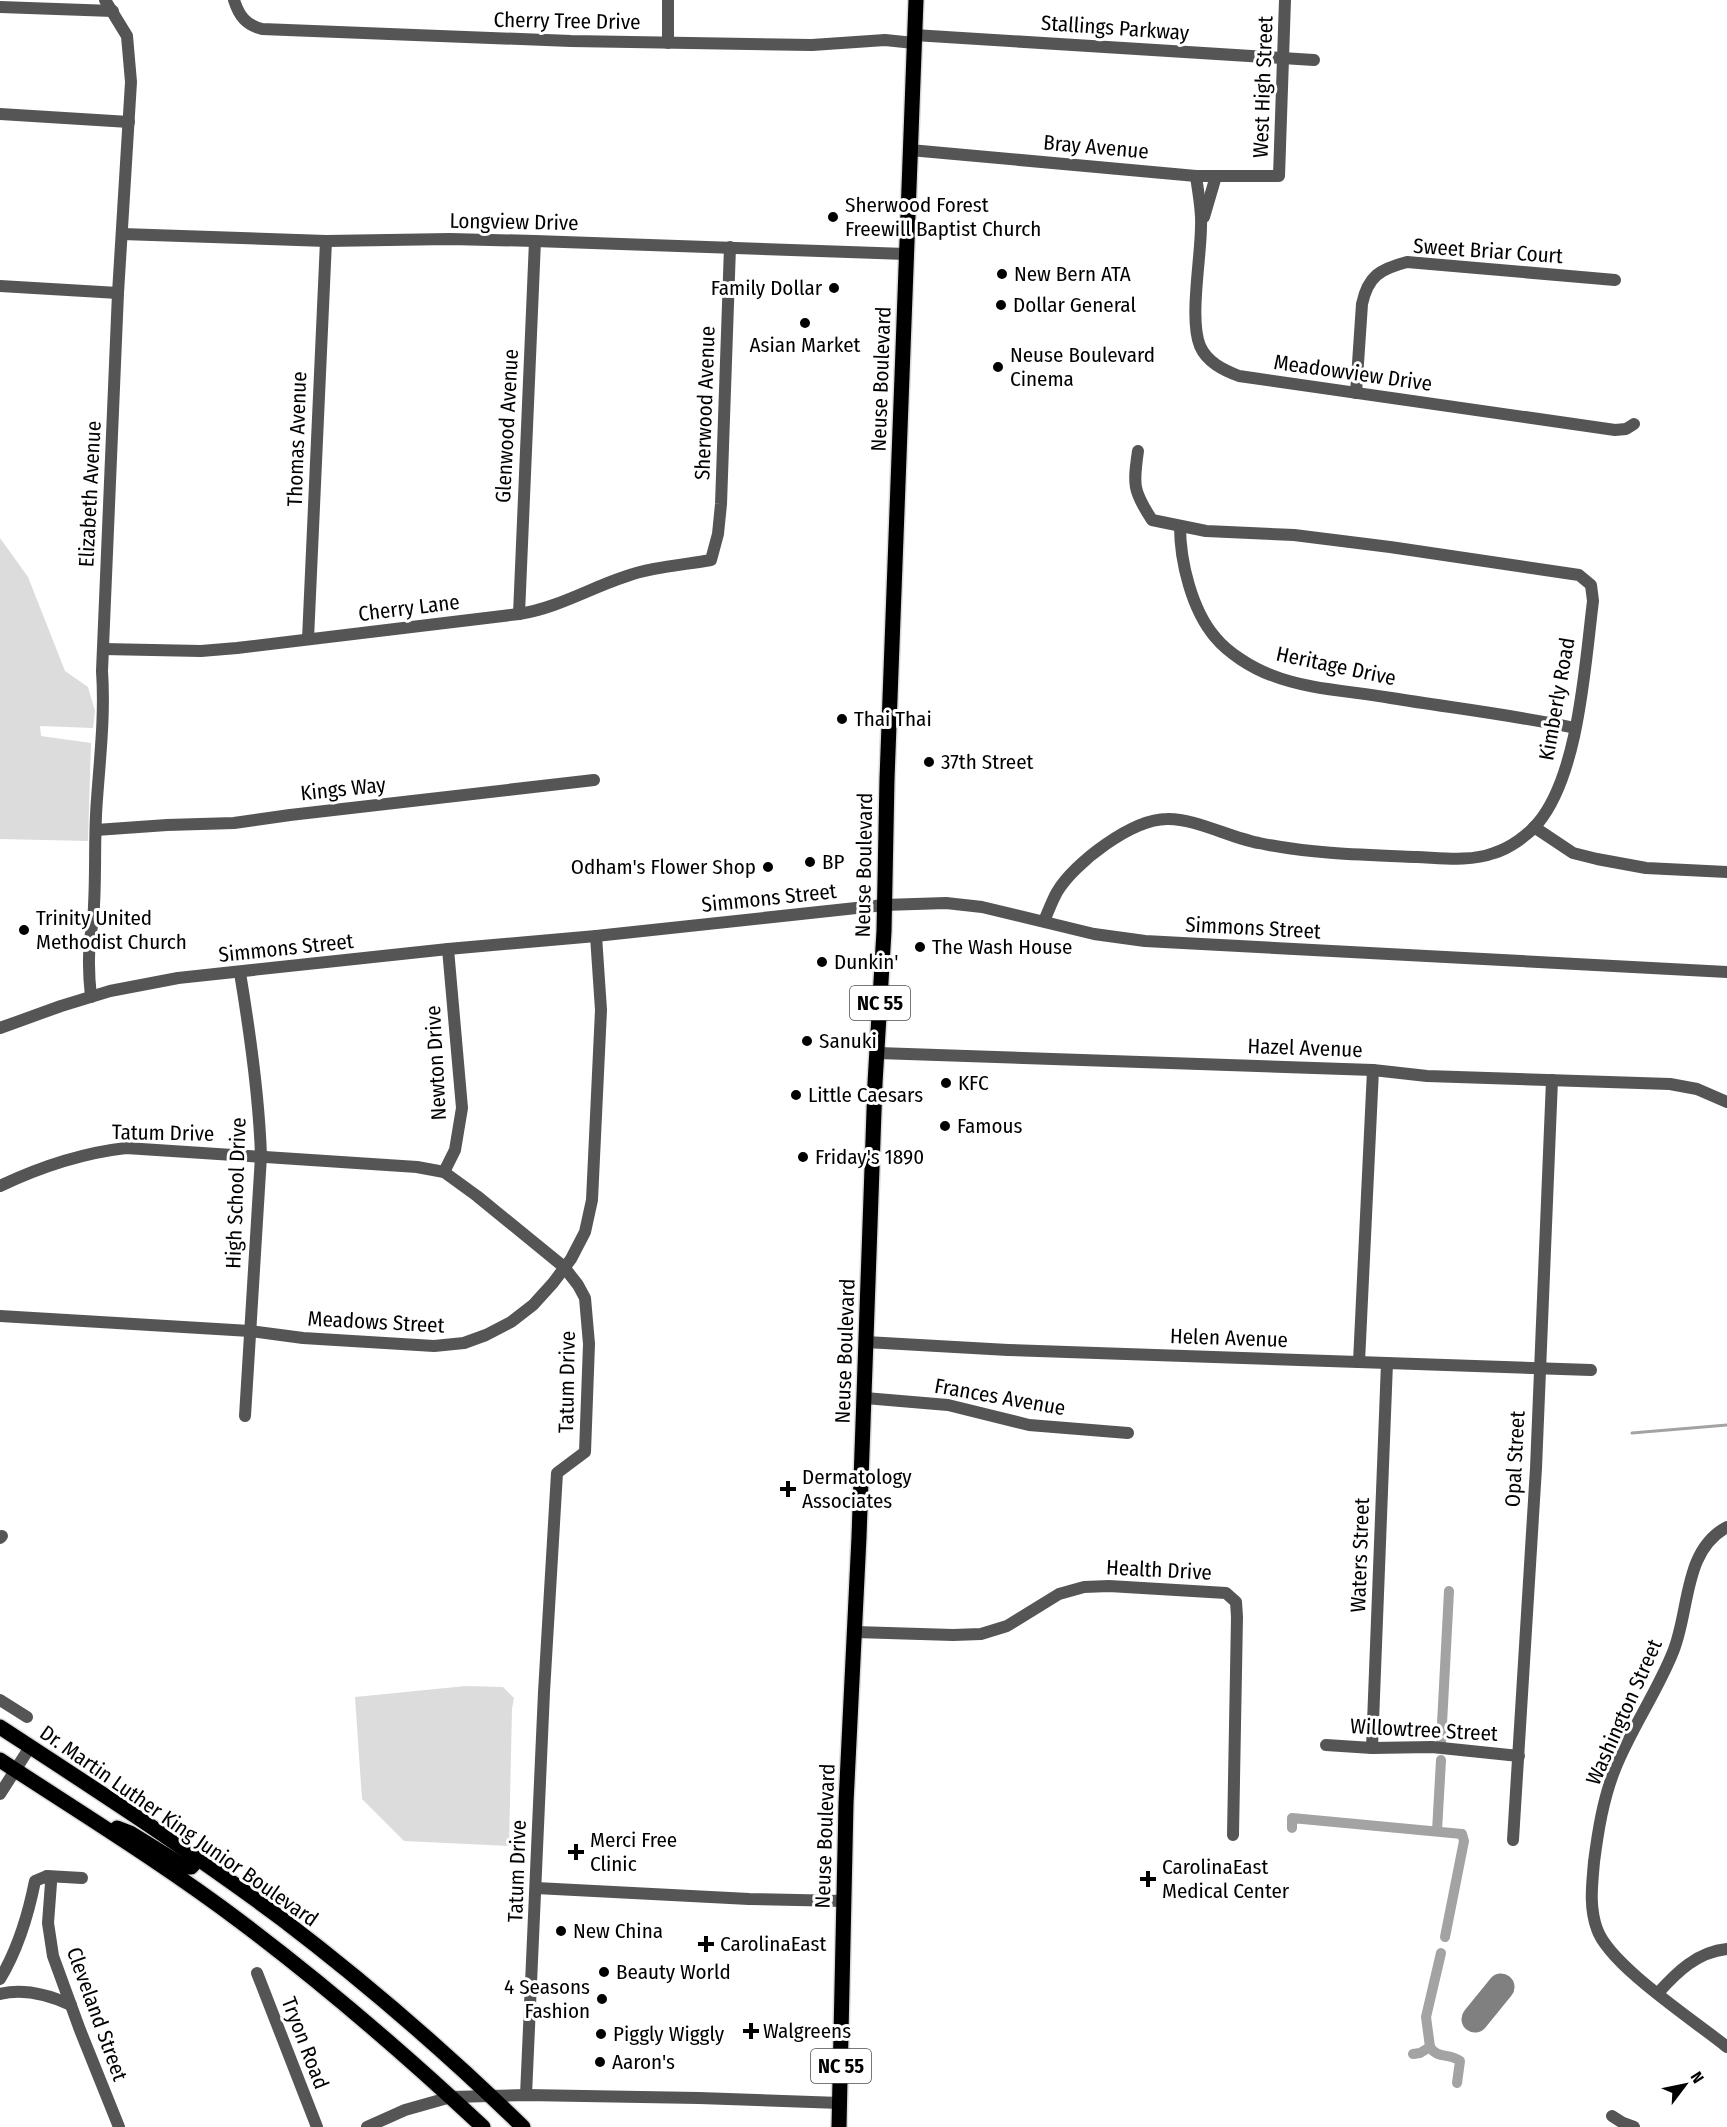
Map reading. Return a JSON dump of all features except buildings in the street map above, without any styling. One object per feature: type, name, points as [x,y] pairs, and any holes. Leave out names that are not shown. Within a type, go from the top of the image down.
[{"type":"main road","name":"Neuse Boulevard","points":[[839,2127],[846,1803],[866,1398],[866,1342],[916,0]]},
{"type":"main road","name":"Dr. Martin Luther King Junior Boulevard","points":[[0,1727],[198,1859],[284,1921],[436,2047],[523,2127]]},
{"type":"main road","name":"Dr. Martin Luther King Junior Boulevard","points":[[0,1760],[241,1922],[320,1983],[483,2127]]},
{"type":"main road","points":[[74,1808],[130,1833],[185,1867],[191,1867],[198,1859]]},
{"type":"street","name":"Elizabeth Avenue","points":[[91,997],[90,941],[93,925],[118,293],[129,122],[127,36],[105,0]]},
{"type":"street","name":"Cherry Tree Drive","points":[[234,0],[242,18],[250,26],[262,29],[668,43],[812,45],[914,39]]},
{"type":"street","points":[[668,0],[668,43]]},
{"type":"street","name":"West High Street","points":[[1279,176],[1285,0]]},
{"type":"street","points":[[0,7],[113,11]]},
{"type":"street","name":"Stallings Parkway","points":[[914,39],[1314,60]]},
{"type":"street","points":[[0,114],[129,122]]},
{"type":"street","name":"Bray Avenue","points":[[910,150],[1196,176],[1279,176]]},
{"type":"street","name":"Meadowview Drive","points":[[1196,176],[1202,224],[1195,330],[1201,348],[1208,359],[1223,370],[1239,376],[1615,429],[1626,429],[1634,424]]},
{"type":"street","name":"Meadowview Drive","points":[[1202,224],[1216,176]]},
{"type":"street","name":"Longview Drive","points":[[122,234],[326,241],[450,239],[535,241],[906,254]]},
{"type":"street","name":"Thomas Avenue","points":[[308,639],[326,241]]},
{"type":"street","name":"Glenwood Avenue","points":[[519,614],[535,241]]},
{"type":"street","name":"Sherwood Avenue","points":[[711,560],[718,534],[721,504],[730,247]]},
{"type":"street","name":"Sweet Briar Court","points":[[1356,393],[1365,290],[1372,277],[1389,267],[1407,262],[1615,280]]},
{"type":"street","points":[[0,286],[118,293]]},
{"type":"street","points":[[1138,451],[1134,480],[1140,501],[1152,520],[1180,526]]},
{"type":"street","name":"Heritage Drive","points":[[1180,526],[1186,573],[1192,596],[1214,637],[1230,651],[1270,675],[1292,682],[1452,708],[1479,710],[1575,728]]},
{"type":"street","name":"Kimberly Road","points":[[1044,921],[1057,892],[1073,872],[1139,824],[1167,819],[1196,824],[1258,843],[1290,849],[1359,855],[1465,858],[1493,854],[1517,842],[1534,827],[1554,797],[1566,768],[1575,728],[1593,601],[1591,585],[1579,575],[1401,548],[1294,535],[1206,531],[1180,526]]},
{"type":"street","name":"Cherry Lane","points":[[103,649],[201,651],[519,614],[538,611],[562,603],[625,576],[711,560]]},
{"type":"street","name":"Kings Way","points":[[96,830],[158,825],[234,823],[594,780]]},
{"type":"street","points":[[1534,827],[1573,853],[1597,859],[1647,868],[1727,872]]},
{"type":"street","name":"Simmons Street","points":[[0,1028],[91,997],[149,982],[448,949],[596,936],[884,905],[925,903],[962,904],[1004,911],[1094,934],[1153,942],[1727,972]]},
{"type":"street","name":"Meadows Street","points":[[0,1316],[250,1331],[303,1338],[434,1346],[464,1343],[511,1323],[553,1284],[585,1232],[592,1200],[601,1010],[596,936]]},
{"type":"street","name":"Newton Drive","points":[[444,1172],[455,1150],[462,1108],[448,949]]},
{"type":"street","name":"High School Drive","points":[[240,973],[251,1040],[261,1156],[245,1416]]},
{"type":"street","name":"Hazel Avenue","points":[[878,1053],[1373,1070],[1427,1076],[1670,1084],[1697,1089],[1727,1102]]},
{"type":"street","points":[[1359,1362],[1373,1070]]},
{"type":"street","name":"Opal Street","points":[[1513,1840],[1540,1368],[1552,1080]]},
{"type":"street","name":"Tatum Drive","points":[[0,1186],[29,1172],[96,1152],[116,1149],[386,1164],[444,1172],[564,1267],[585,1298],[589,1344],[585,1452],[557,1473],[544,1692],[526,2095]]},
{"type":"street","name":"Helen Avenue","points":[[866,1342],[1008,1350],[1591,1370]]},
{"type":"street","name":"Waters Street","points":[[1372,1748],[1387,1363]]},
{"type":"street","name":"Frances Avenue","points":[[866,1398],[948,1405],[1029,1425],[1128,1433]]},
{"type":"street","name":"Washington Street","points":[[1727,1527],[1712,1537],[1698,1558],[1673,1654],[1615,1769],[1606,1796],[1597,1842],[1591,1892],[1591,1906],[1598,1932],[1618,1960],[1727,2047]]},
{"type":"street","name":"Health Drive","points":[[855,1632],[981,1634],[1007,1626],[1059,1594],[1084,1587],[1109,1586],[1226,1593],[1236,1602],[1237,1617],[1233,1835]]},
{"type":"street","points":[[0,1700],[27,1717]]},
{"type":"street","name":"Willowtree Street","points":[[1326,1744],[1372,1748],[1432,1747],[1519,1756]]},
{"type":"street","points":[[0,1794],[30,1747]]},
{"type":"street","points":[[0,1979],[15,1952],[36,1881],[47,1876],[82,1878]]},
{"type":"street","name":"Cleveland Street","points":[[47,1876],[51,1883],[48,1923],[53,1956],[119,2127]]},
{"type":"street","points":[[536,1888],[749,1899],[843,1901]]},
{"type":"street","points":[[1658,1993],[1694,1960],[1711,1952],[1727,1949]]},
{"type":"street","name":"Tryon Road","points":[[257,1973],[317,2127]]},
{"type":"street","points":[[0,1994],[15,1991],[39,1994],[71,2005]]},
{"type":"street","points":[[367,2127],[405,2110],[451,2097],[490,2095],[699,2097],[840,2103]]},
{"type":"street","points":[[1611,2115],[1634,2127]]},
{"type":"shaded area","points":[[0,538],[28,577],[65,671],[88,687],[95,711],[93,728],[40,726],[41,736],[91,743],[88,841],[0,839]]},
{"type":"shaded area","points":[[466,1686],[503,1687],[514,1698],[509,1846],[404,1841],[362,1799],[355,1697]]},
{"type":"waterway","points":[[1632,1433],[1727,1425]]},
{"type":"waterway","points":[[1441,1743],[1449,1591]]},
{"type":"waterway","points":[[1437,1831],[1441,1760]]},
{"type":"waterway","points":[[1292,1828],[1292,1818],[1462,1834],[1464,1841],[1445,1937]]},
{"type":"waterway","points":[[1413,2054],[1430,2047],[1426,2017],[1441,1953]]},
{"type":"waterway","points":[[1430,2047],[1440,2055],[1460,2061],[1457,2083]]},
{"type":"taxiway","points":[[1475,2019],[1501,1987]]},
{"type":"place","name":"Sherwood Forest Freewill Baptist Church","points":[[833,217]]},
{"type":"place","name":"New Bern ATA","points":[[1002,274]]},
{"type":"place","name":"Family Dollar","points":[[834,288]]},
{"type":"place","name":"Dollar General","points":[[1001,305]]},
{"type":"place","name":"Asian Market","points":[[805,323]]},
{"type":"place","name":"Neuse Boulevard Cinema","points":[[998,367]]},
{"type":"place","name":"Thai Thai","points":[[842,719]]},
{"type":"place","name":"37th Street","points":[[929,762]]},
{"type":"place","name":"BP","points":[[810,862]]},
{"type":"place","name":"Odham's Flower Shop","points":[[768,867]]},
{"type":"place","name":"Trinity United Methodist Church","points":[[24,930]]},
{"type":"place","name":"The Wash House","points":[[920,947]]},
{"type":"place","name":"Dunkin'","points":[[822,962]]},
{"type":"place","name":"Sanuki","points":[[807,1041]]},
{"type":"place","name":"KFC","points":[[946,1083]]},
{"type":"place","name":"Little Caesars","points":[[796,1095]]},
{"type":"place","name":"Famous","points":[[945,1126]]},
{"type":"place","name":"Friday's 1890","points":[[803,1157]]},
{"type":"place","name":"Dermatology Associates","points":[[788,1489]]},
{"type":"place","name":"Merci Free Clinic","points":[[576,1852]]},
{"type":"place","name":"CarolinaEast Medical Center","points":[[1148,1879]]},
{"type":"place","name":"New China","points":[[561,1931]]},
{"type":"place","name":"CarolinaEast","points":[[706,1944]]},
{"type":"place","name":"Beauty World","points":[[604,1972]]},
{"type":"place","name":"4 Seasons Fashion","points":[[602,1999]]},
{"type":"place","name":"Walgreens","points":[[751,2031]]},
{"type":"place","name":"Piggly Wiggly","points":[[601,2034]]},
{"type":"place","name":"Aaron's","points":[[600,2062]]}]
